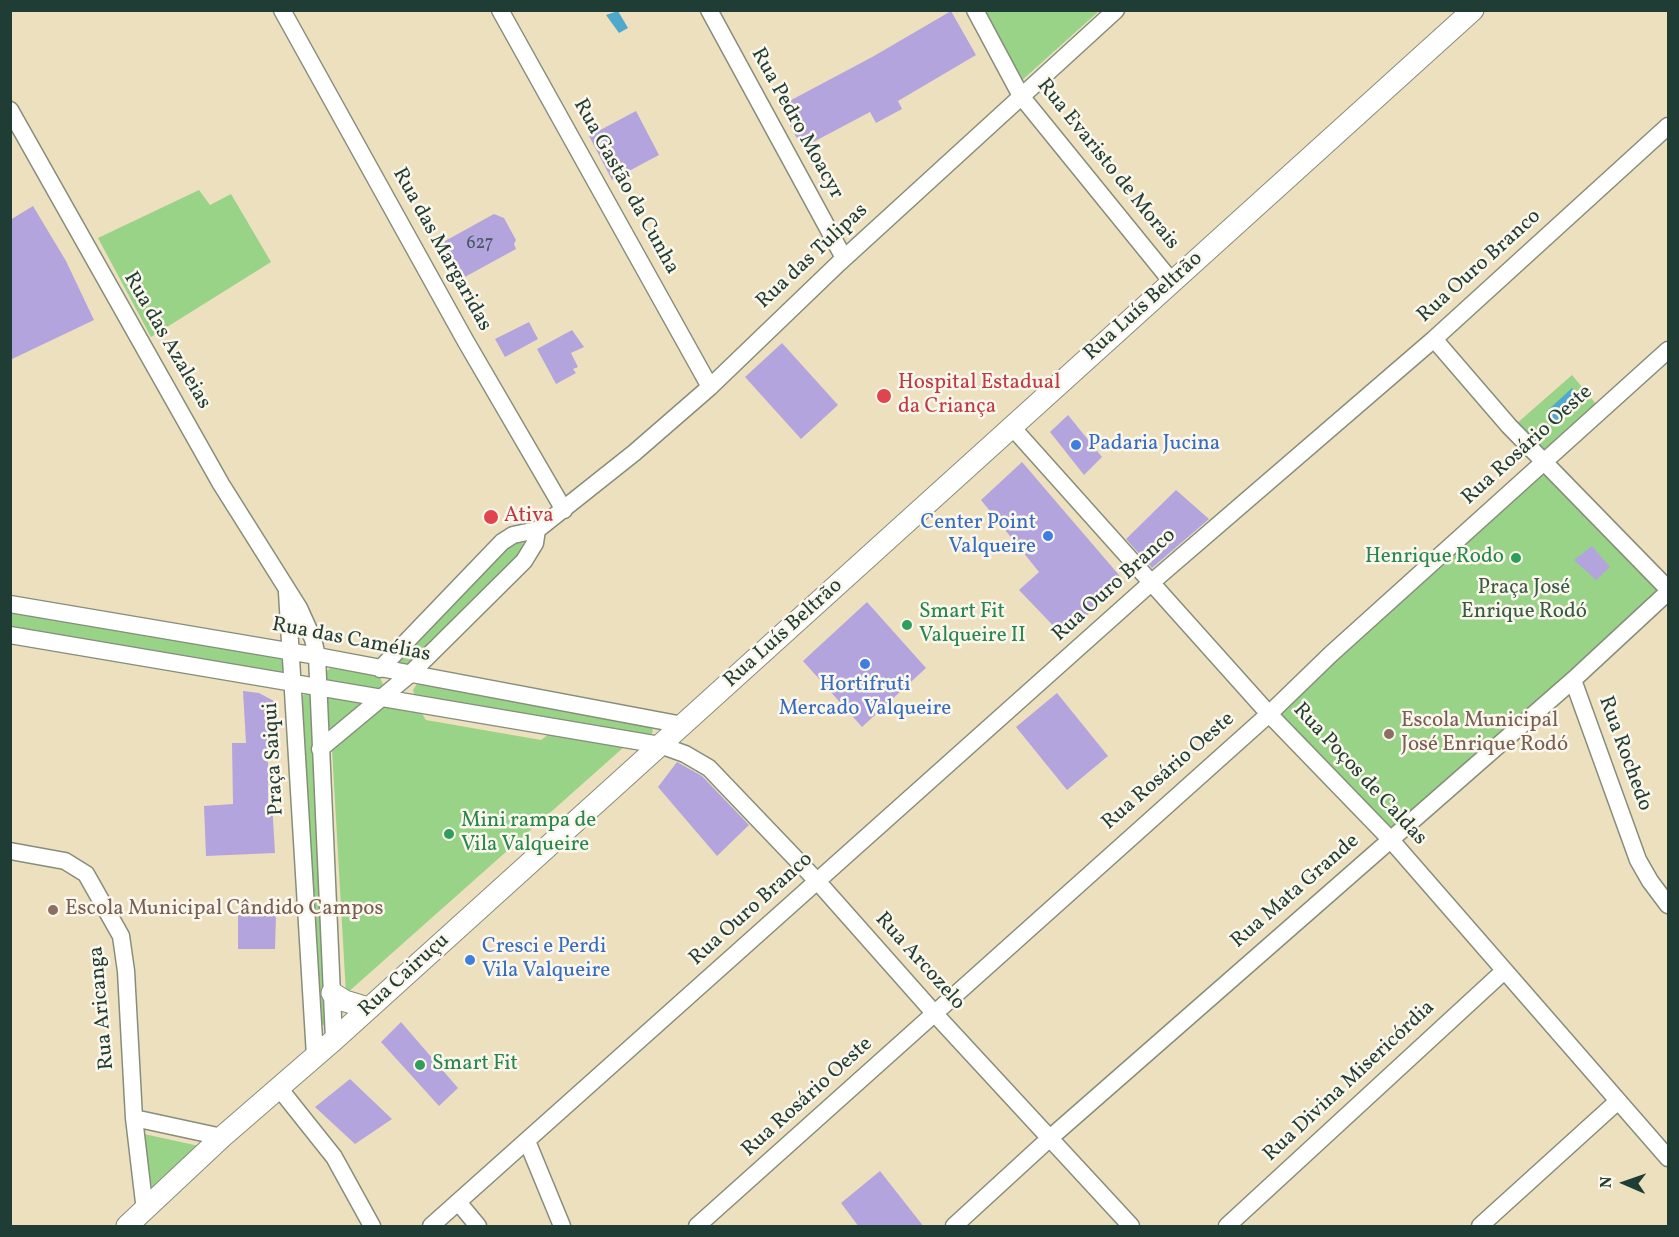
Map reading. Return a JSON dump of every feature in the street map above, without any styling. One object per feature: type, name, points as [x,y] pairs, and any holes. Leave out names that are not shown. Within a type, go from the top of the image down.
[{"type":"main road","name":"Rua Luís Beltrão","points":[[683,725],[1473,10]]},
{"type":"main road","name":"Rua Cairuçu","points":[[127,1227],[222,1137],[334,1040],[683,725]]},
{"type":"main road","points":[[332,993],[345,1001],[368,1008]]},
{"type":"street","name":"Rua das Margaridas","points":[[282,10],[465,340],[564,510]]},
{"type":"street","name":"Rua Gastão da Cunha","points":[[500,10],[710,387]]},
{"type":"street","name":"Rua Pedro Moacyr","points":[[709,10],[844,258]]},
{"type":"street","name":"Rua Evaristo de Morais","points":[[975,10],[1021,96],[1172,282]]},
{"type":"street","name":"Rua das Tulipas","points":[[380,669],[502,542],[513,535],[537,530],[564,510],[710,387],[844,258],[1116,10]]},
{"type":"street","name":"Rua das Azaleias","points":[[10,110],[221,484],[307,623],[317,656]]},
{"type":"street","name":"Rua Ouro Branco","points":[[431,1227],[1152,582],[1434,339],[1668,126]]},
{"type":"street","points":[[1434,339],[1544,462],[1668,590]]},
{"type":"street","name":"Rua Rosário Oeste","points":[[698,1227],[1066,893],[1269,714],[1331,654],[1668,350]]},
{"type":"street","name":"Rua Poços de Caldas","points":[[1012,427],[1269,714],[1390,839],[1668,1158]]},
{"type":"street","points":[[320,749],[410,675],[524,561],[535,543],[537,530]]},
{"type":"street","name":"Rua Mata Grande","points":[[954,1227],[1050,1138],[1573,680],[1668,590]]},
{"type":"street","name":"Rua das Azaleias","points":[[287,591],[291,652]]},
{"type":"street","name":"Rua das Camélias","points":[[10,604],[317,656],[683,725]]},
{"type":"street","points":[[10,635],[660,745]]},
{"type":"street","name":"Praça Saiqui","points":[[291,652],[315,1056]]},
{"type":"street","points":[[317,656],[334,1040]]},
{"type":"street","name":"Rua Rochedo","points":[[1573,680],[1638,860],[1668,905]]},
{"type":"street","name":"Rua Arcozelo","points":[[660,745],[685,754],[709,768],[818,882],[935,1014],[1131,1227]]},
{"type":"street","name":"Rua Aricanga","points":[[10,851],[65,861],[86,874],[121,936],[126,971],[135,1118],[145,1211]]},
{"type":"street","points":[[303,863],[325,862]]},
{"type":"street","name":"Rua Divina Misericórdia","points":[[1227,1227],[1504,971]]},
{"type":"street","points":[[279,1088],[334,1157],[372,1227]]},
{"type":"street","points":[[1480,1227],[1618,1101]]},
{"type":"street","points":[[135,1118],[222,1137]]},
{"type":"street","points":[[527,1141],[562,1227]]},
{"type":"street","points":[[458,1202],[478,1227]]},
{"type":"green space","points":[[982,11],[1099,11],[1019,83]]},
{"type":"green space","points":[[199,190],[210,205],[231,194],[271,262],[151,337],[98,238]]},
{"type":"green space","name":"Praça José Enrique Rodó","points":[[1572,375],[1601,410],[1544,462],[1668,589],[1390,839],[1269,714],[1543,462],[1515,425]]},
{"type":"green space","points":[[519,540],[527,547],[410,666],[393,663],[513,541]]},
{"type":"green space","points":[[10,611],[284,657],[284,671],[279,673],[11,628]]},
{"type":"green space","points":[[330,668],[379,676],[383,684],[379,690],[327,682],[324,674]]},
{"type":"green space","points":[[417,684],[649,721],[653,731],[650,737],[415,697],[413,690]]},
{"type":"green space","points":[[306,694],[312,696],[327,1026],[319,1024],[300,697]]},
{"type":"green space","points":[[330,696],[366,701],[333,729],[328,727],[327,700]]},
{"type":"green space","points":[[387,705],[421,712],[426,720],[541,740],[549,734],[624,747],[346,994],[332,749]]},
{"type":"green space","points":[[144,1134],[199,1146],[152,1189]]},
{"type":"water","points":[[618,11],[628,28],[619,33],[606,15]]},
{"type":"water","points":[[1572,388],[1580,401],[1556,424],[1547,411]]},
{"type":"building","points":[[951,11],[976,55],[898,101],[902,109],[876,123],[870,112],[802,148],[780,106],[874,56]]},
{"type":"building","points":[[636,111],[659,155],[612,180],[589,136]]},
{"type":"building","points":[[33,206],[66,261],[94,320],[10,360],[10,220]]},
{"type":"building","points":[[494,214],[504,218],[516,240],[514,244],[516,249],[463,278],[456,273],[444,253],[445,241]]},
{"type":"building","points":[[529,322],[538,339],[505,357],[495,339]]},
{"type":"building","points":[[572,330],[584,347],[571,353],[578,367],[573,369],[576,373],[556,384],[537,349]]},
{"type":"building","points":[[782,343],[838,405],[801,439],[745,377]]},
{"type":"building","name":"Padaria Jucina","points":[[1068,415],[1102,457],[1084,475],[1050,432]]},
{"type":"building","name":"Center Point Valqueire","points":[[1022,462],[1125,582],[1063,636],[1019,590],[1039,572],[981,500]]},
{"type":"building","points":[[1176,490],[1209,519],[1152,568],[1126,539]]},
{"type":"building","points":[[1592,546],[1610,567],[1596,580],[1574,560]]},
{"type":"building","name":"Hortifruti Mercado Valqueire","points":[[867,602],[926,668],[862,727],[803,661]]},
{"type":"building","points":[[243,691],[259,693],[274,701],[277,743],[268,743],[268,803],[272,802],[275,853],[206,856],[204,806],[233,804],[232,743],[246,743]]},
{"type":"building","points":[[1057,693],[1108,756],[1067,790],[1016,727]]},
{"type":"building","points":[[677,762],[702,776],[749,825],[717,856],[658,787]]},
{"type":"building","points":[[238,915],[276,915],[275,949],[238,949]]},
{"type":"building","name":"Smart Fit","points":[[401,1022],[458,1088],[439,1106],[381,1042]]},
{"type":"building","points":[[350,1079],[392,1119],[355,1144],[315,1107]]},
{"type":"building","points":[[880,1171],[924,1227],[859,1227],[841,1203]]},
{"type":"place","name":"Hospital Estadual da Criança","points":[[884,396]]},
{"type":"place","name":"Padaria Jucina","points":[[1076,445]]},
{"type":"place","name":"Ativa","points":[[491,517]]},
{"type":"place","name":"Center Point Valqueire","points":[[1048,536]]},
{"type":"place","name":"Henrique Rodo","points":[[1516,558]]},
{"type":"place","name":"Smart Fit Valqueire II","points":[[907,625]]},
{"type":"place","name":"Hortifruti Mercado Valqueire","points":[[865,664]]},
{"type":"place","name":"Escola Municipal José Enrique Rodó","points":[[1389,734]]},
{"type":"place","name":"Mini rampa de Vila Valqueire","points":[[449,834]]},
{"type":"place","name":"Escola Municipal Cândido Campos","points":[[53,910]]},
{"type":"place","name":"Cresci e Perdi Vila Valqueire","points":[[470,960]]},
{"type":"place","name":"Smart Fit","points":[[420,1065]]}]
